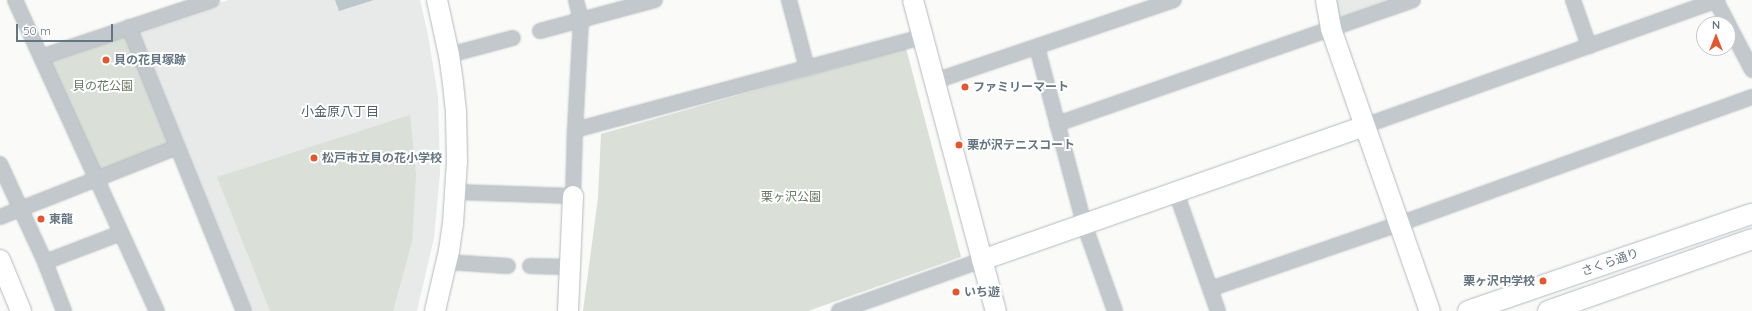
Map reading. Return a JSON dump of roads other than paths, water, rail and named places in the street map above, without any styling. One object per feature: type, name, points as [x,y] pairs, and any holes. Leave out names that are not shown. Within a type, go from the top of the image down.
[{"type":"street","points":[[14,0],[157,311]]},
{"type":"street","points":[[40,57],[212,0]]},
{"type":"street","points":[[435,311],[453,224],[456,192],[456,112],[449,55],[437,0]]},
{"type":"street","points":[[568,311],[580,20],[576,0]]},
{"type":"street","points":[[540,31],[655,0]]},
{"type":"street","points":[[789,0],[807,68]]},
{"type":"street","points":[[913,0],[996,311]]},
{"type":"street","points":[[935,81],[1037,48],[1174,0]]},
{"type":"street","points":[[1326,0],[1331,29],[1430,311]]},
{"type":"street","points":[[1057,124],[1413,0]]},
{"type":"street","points":[[1572,0],[1589,46]]},
{"type":"street","points":[[839,311],[871,306],[982,260],[1364,126],[1716,0],[1724,16]]},
{"type":"street","points":[[129,27],[244,311]]},
{"type":"street","points":[[575,130],[922,37]]},
{"type":"street","points":[[449,55],[513,38]]},
{"type":"street","points":[[1736,39],[1752,70]]},
{"type":"street","points":[[1037,48],[1084,224],[1115,311]]},
{"type":"street","points":[[1210,289],[1399,224],[1752,97]]},
{"type":"street","points":[[0,218],[21,208],[178,147]]},
{"type":"street","points":[[0,164],[45,262],[64,311]]},
{"type":"street","points":[[456,192],[573,196]]},
{"type":"street","points":[[1176,192],[1218,311]]},
{"type":"street","name":"さくら通り","points":[[1468,311],[1752,214]]},
{"type":"street","points":[[45,262],[121,233]]},
{"type":"street","points":[[1548,311],[1752,239]]},
{"type":"street","points":[[1623,258],[1633,281]]},
{"type":"street","points":[[0,260],[21,311]]},
{"type":"street","points":[[446,262],[508,266]]},
{"type":"street","points":[[530,266],[570,267]]},
{"type":"place","name":"貝の花貝塚跡","points":[[106,60]]},
{"type":"place","name":"ファミリーマート","points":[[965,87]]},
{"type":"place","name":"栗が沢テニスコート","points":[[959,145]]},
{"type":"place","name":"松戸市立貝の花小学校","points":[[314,158]]},
{"type":"place","name":"東龍","points":[[41,219]]},
{"type":"place","name":"栗ヶ沢中学校","points":[[1543,281]]},
{"type":"place","name":"いち遊","points":[[956,292]]},
{"type":"district","name":"小金原八丁目","points":[[340,111]]},
{"type":"park label","name":"貝の花公園","points":[[103,86]]},
{"type":"park label","name":"栗ヶ沢公園","points":[[791,197]]}]
